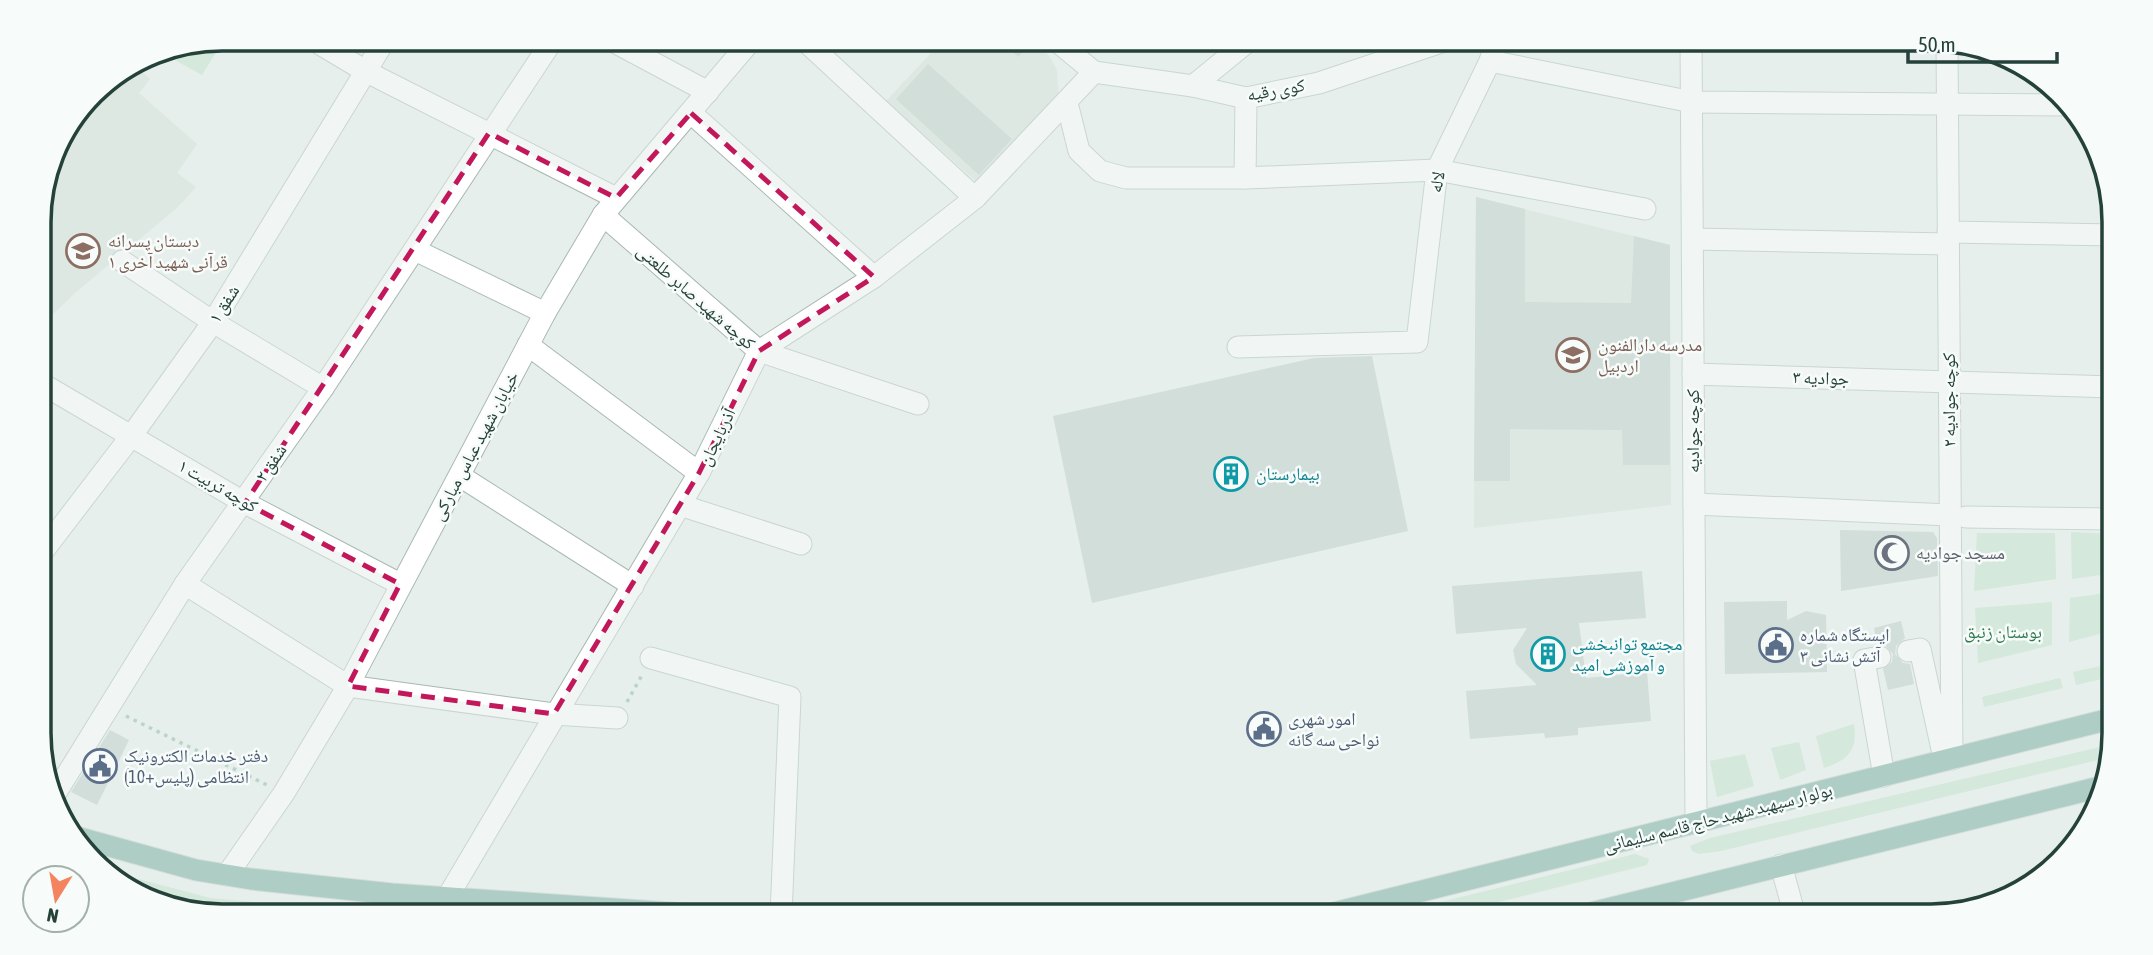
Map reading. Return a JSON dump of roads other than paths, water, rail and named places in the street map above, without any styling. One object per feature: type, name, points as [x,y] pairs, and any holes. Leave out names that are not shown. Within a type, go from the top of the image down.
[{"type":"main road","name":"بولوار سپهبد شهید حاج قاسم سلیمانی","points":[[1370,904],[2102,721]]},
{"type":"main road","points":[[1627,904],[2092,789]]},
{"type":"main road","points":[[89,840],[196,870],[227,875],[447,898],[537,904]]},
{"type":"street","name":"کوچه شهید صابر طلعتی","points":[[332,51],[367,72],[489,133],[609,207],[758,351],[918,404]]},
{"type":"street","name":"شفق ۱","points":[[51,541],[214,322],[379,51]]},
{"type":"street","name":"شفق ۲","points":[[60,786],[185,584],[245,503],[323,388],[545,51]]},
{"type":"street","points":[[631,51],[708,92]]},
{"type":"street","name":"خیابان شهید عباس مبارکی","points":[[227,875],[284,793],[348,686],[545,313],[609,207],[742,51]]},
{"type":"street","points":[[816,51],[975,198]]},
{"type":"street","points":[[758,351],[874,277],[975,198],[1068,103],[1094,72],[1071,51]]},
{"type":"street","points":[[1192,86],[1236,51]]},
{"type":"street","name":"کوی رقیه","points":[[1094,72],[1192,86],[1245,98],[1319,83],[1414,51]]},
{"type":"street","name":"لاله","points":[[1238,347],[1414,344],[1419,337],[1437,170],[1493,51]]},
{"type":"street","name":"کوچه جوادیه","points":[[1690,51],[1696,823]]},
{"type":"street","name":"کوچه جوادیه ۲","points":[[1947,52],[1949,382],[1958,516],[1948,760]]},
{"type":"street","points":[[1490,61],[1692,102],[2055,105]]},
{"type":"street","points":[[1245,98],[1245,178]]},
{"type":"street","points":[[1068,103],[1079,151],[1100,171],[1126,178],[1245,178],[1437,170],[1645,209]]},
{"type":"street","points":[[691,113],[874,277]]},
{"type":"street","points":[[1693,239],[2102,235]]},
{"type":"street","points":[[415,250],[545,313]]},
{"type":"street","points":[[122,261],[214,322],[323,388]]},
{"type":"street","points":[[528,345],[699,473]]},
{"type":"street","name":"آذربایجان","points":[[447,898],[699,473],[758,351]]},
{"type":"street","name":"جوادیه ۳","points":[[1693,374],[2102,387]]},
{"type":"street","name":"کوچه تربیت ۱","points":[[51,389],[245,503],[400,584]]},
{"type":"street","points":[[460,476],[633,586]]},
{"type":"street","points":[[1694,504],[1958,516],[2102,519]]},
{"type":"street","points":[[680,505],[801,544]]},
{"type":"street","points":[[185,584],[348,686],[554,714],[617,718]]},
{"type":"street","points":[[1909,651],[1920,649],[1948,760]]},
{"type":"street","points":[[1880,657],[1864,660],[1884,776]]},
{"type":"street","points":[[652,658],[790,697],[781,904]]},
{"type":"street","points":[[1781,865],[1792,904]]},
{"type":"place","name":"دبستان پسرانه قرآنی شهید آخری ۱","points":[[83,251]]},
{"type":"place","name":"مدرسه دارالفنون اردبیل","points":[[1573,355]]},
{"type":"place","name":"بیمارستان","points":[[1231,474]]},
{"type":"place","name":"مسجد جوادیه","points":[[1892,553]]},
{"type":"place","name":"ایستگاه شماره ۳ آتش نشانی","points":[[1776,645]]},
{"type":"place","name":"مجتمع توانبخشی و آموزشی امید","points":[[1548,654]]},
{"type":"place","name":"امور شهری نواحی سه گانه","points":[[1264,729]]},
{"type":"place","name":"دفتر خدمات الکترونیک انتظامی (پلیس+10)","points":[[100,766]]},
{"type":"park label","name":"بوستان زنبق","points":[[2003,632]]}]
